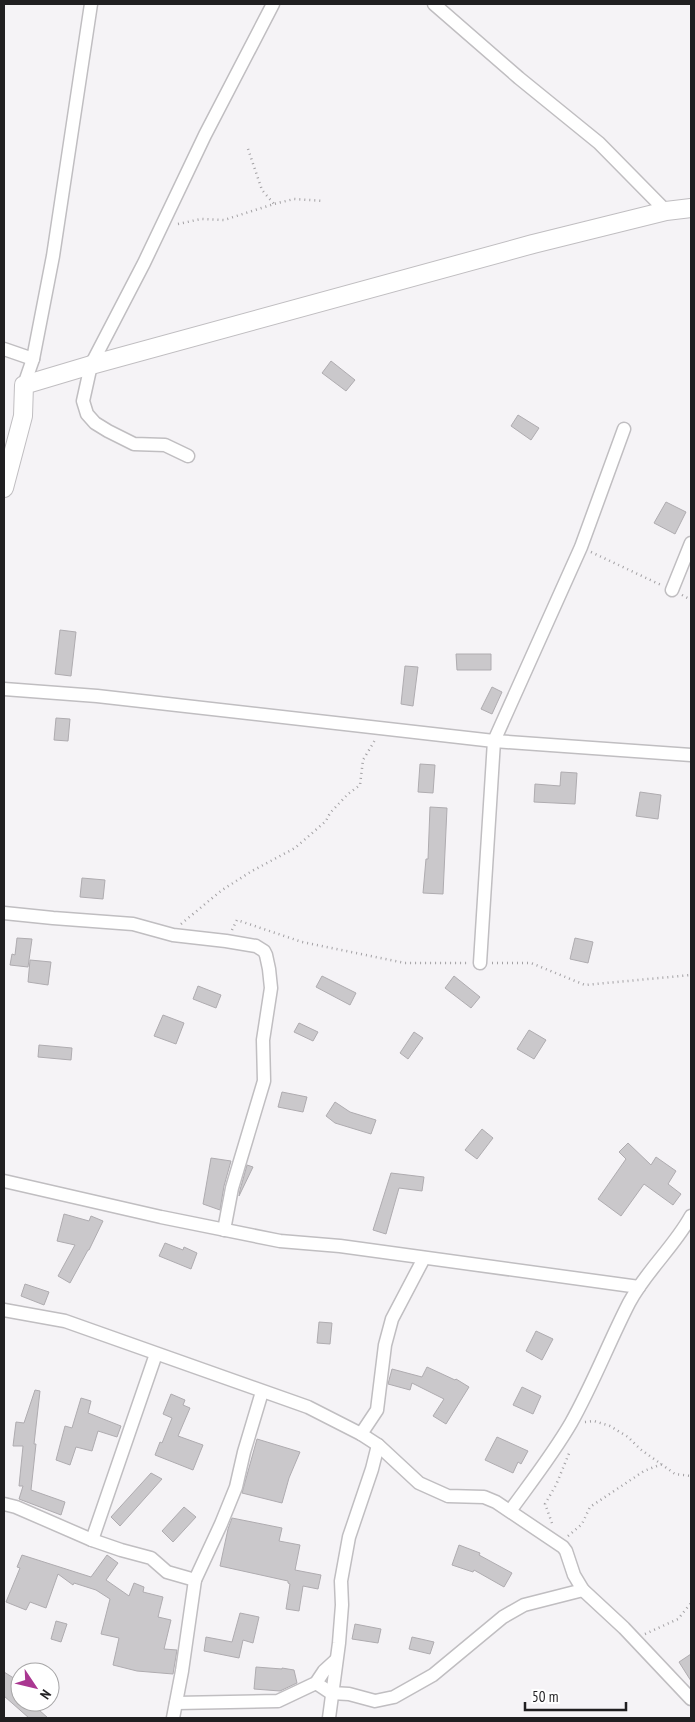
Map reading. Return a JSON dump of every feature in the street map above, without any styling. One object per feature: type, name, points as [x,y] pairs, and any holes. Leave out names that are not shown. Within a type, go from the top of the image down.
[{"type":"street","points":[[4,488],[23,416],[24,385],[33,358],[53,256],[91,4]]},
{"type":"street","points":[[188,456],[165,445],[134,444],[95,423],[87,414],[83,401],[91,365],[158,234],[205,135],[273,4]]},
{"type":"street","points":[[434,4],[519,78],[599,143],[666,211]]},
{"type":"street","points":[[24,385],[533,244],[666,211],[691,208]]},
{"type":"street","points":[[4,349],[33,358]]},
{"type":"street","points":[[480,963],[494,741],[581,547],[624,429]]},
{"type":"street","points":[[672,590],[691,543]]},
{"type":"street","points":[[4,688],[97,696],[494,741],[691,755]]},
{"type":"street","points":[[4,913],[133,924],[173,935],[256,946],[264,951],[269,969],[271,988],[263,1040],[264,1081],[232,1188],[224,1230]]},
{"type":"street","points":[[4,1181],[280,1241],[340,1246],[639,1286]]},
{"type":"street","points":[[510,1511],[537,1475],[571,1423],[639,1286],[682,1232],[691,1216]]},
{"type":"street","points":[[361,1434],[377,1410],[385,1345],[392,1319],[424,1258]]},
{"type":"street","points":[[4,1310],[65,1321],[308,1407],[361,1434],[378,1445],[419,1483],[448,1496],[484,1497],[510,1511],[566,1551],[574,1575],[583,1590],[634,1638],[691,1699]]},
{"type":"street","points":[[92,1540],[156,1354]]},
{"type":"street","points":[[173,1718],[195,1580],[236,1486],[262,1392]]},
{"type":"street","points":[[328,1718],[339,1643],[342,1605],[341,1581],[349,1537],[378,1445]]},
{"type":"street","points":[[4,1504],[16,1507],[92,1540],[151,1558],[167,1572],[195,1580]]},
{"type":"street","points":[[316,1683],[331,1693],[349,1694],[375,1701],[394,1697],[433,1675],[504,1617],[524,1605],[583,1590]]},
{"type":"street","points":[[176,1703],[278,1701],[316,1683],[324,1671],[336,1660]]},
{"type":"path","points":[[248,149],[262,190],[274,204]]},
{"type":"path","points":[[158,234],[176,224],[201,218],[224,220],[294,199],[324,201]]},
{"type":"path","points":[[581,547],[691,600]]},
{"type":"path","points":[[173,935],[184,921],[222,890],[252,871],[295,848],[326,821],[330,813],[348,794],[360,785],[363,760],[372,743],[385,729]]},
{"type":"path","points":[[226,941],[237,920],[302,942],[405,963],[531,963],[585,985],[691,974]]},
{"type":"path","points":[[579,1423],[594,1421],[610,1426],[628,1437],[640,1449],[674,1474],[691,1476]]},
{"type":"path","points":[[559,1545],[559,1539],[545,1504],[556,1485],[572,1445]]},
{"type":"path","points":[[559,1545],[582,1524],[590,1507],[644,1471],[662,1464]]},
{"type":"path","points":[[634,1638],[678,1619],[691,1604]]},
{"type":"building","points":[[331,361],[355,380],[346,391],[322,373]]},
{"type":"building","points":[[518,415],[539,428],[531,440],[511,426]]},
{"type":"building","points":[[666,502],[686,512],[675,534],[654,523]]},
{"type":"building","points":[[60,630],[76,632],[71,676],[55,674]]},
{"type":"building","points":[[456,654],[491,654],[491,670],[457,670]]},
{"type":"building","points":[[405,666],[418,667],[413,706],[401,704]]},
{"type":"building","points":[[492,687],[502,692],[492,714],[481,709]]},
{"type":"building","points":[[56,718],[70,719],[68,741],[54,740]]},
{"type":"building","points":[[420,764],[435,765],[433,793],[418,792]]},
{"type":"building","points":[[561,772],[577,773],[575,804],[534,802],[535,784],[560,786]]},
{"type":"building","points":[[640,792],[661,795],[658,819],[636,816]]},
{"type":"building","points":[[430,807],[447,808],[443,894],[423,893],[426,859],[428,859]]},
{"type":"building","points":[[82,878],[105,880],[103,899],[80,897]]},
{"type":"building","points":[[17,938],[32,939],[28,967],[10,965],[12,954],[15,955]]},
{"type":"building","points":[[575,938],[593,942],[588,963],[570,959]]},
{"type":"building","points":[[30,960],[51,962],[48,985],[28,982]]},
{"type":"building","points":[[322,976],[356,993],[350,1005],[316,987]]},
{"type":"building","points":[[454,976],[480,997],[471,1008],[445,988]]},
{"type":"building","points":[[198,986],[221,995],[216,1008],[193,999]]},
{"type":"building","points":[[163,1015],[184,1023],[176,1044],[154,1036]]},
{"type":"building","points":[[299,1023],[318,1032],[313,1041],[294,1032]]},
{"type":"building","points":[[529,1030],[546,1040],[534,1059],[517,1049]]},
{"type":"building","points":[[414,1032],[423,1038],[408,1059],[400,1053]]},
{"type":"building","points":[[39,1045],[72,1048],[71,1060],[38,1057]]},
{"type":"building","points":[[282,1092],[307,1097],[303,1112],[278,1107]]},
{"type":"building","points":[[335,1102],[350,1112],[376,1120],[371,1134],[335,1123],[326,1116]]},
{"type":"building","points":[[482,1129],[493,1138],[477,1159],[465,1150]]},
{"type":"building","points":[[628,1143],[651,1165],[656,1157],[676,1171],[668,1184],[681,1194],[673,1205],[644,1184],[621,1216],[598,1199],[626,1159],[619,1152]]},
{"type":"building","points":[[211,1158],[231,1161],[220,1210],[203,1204]]},
{"type":"building","points":[[247,1165],[253,1167],[239,1196],[240,1190]]},
{"type":"building","points":[[391,1173],[424,1177],[422,1191],[399,1188],[386,1234],[373,1230]]},
{"type":"building","points":[[64,1214],[89,1221],[91,1216],[103,1221],[70,1283],[58,1276],[75,1245],[57,1241]]},
{"type":"building","points":[[165,1243],[183,1250],[184,1247],[197,1253],[191,1269],[159,1256]]},
{"type":"building","points":[[25,1284],[49,1292],[44,1305],[21,1296]]},
{"type":"building","points":[[319,1322],[332,1323],[330,1344],[317,1343]]},
{"type":"building","points":[[536,1331],[553,1339],[542,1360],[526,1351]]},
{"type":"building","points":[[427,1367],[456,1379],[469,1387],[446,1424],[433,1416],[444,1399],[412,1383],[410,1390],[388,1384],[392,1369],[422,1377]]},
{"type":"building","points":[[522,1387],[541,1396],[533,1414],[513,1405]]},
{"type":"building","points":[[35,1390],[40,1391],[31,1490],[65,1502],[61,1515],[19,1499],[23,1486],[19,1486],[23,1446],[13,1446],[16,1422],[24,1423]]},
{"type":"building","points":[[171,1394],[185,1400],[183,1405],[190,1408],[178,1436],[203,1445],[193,1470],[155,1455],[172,1418],[163,1414]]},
{"type":"building","points":[[81,1398],[91,1401],[88,1413],[121,1426],[117,1437],[98,1431],[92,1451],[76,1447],[70,1465],[56,1460],[65,1426],[72,1428]]},
{"type":"building","points":[[497,1437],[528,1451],[521,1464],[518,1462],[513,1473],[485,1460]]},
{"type":"building","points":[[257,1439],[300,1452],[289,1478],[282,1503],[242,1493]]},
{"type":"building","points":[[151,1473],[162,1479],[120,1526],[111,1517]]},
{"type":"building","points":[[184,1507],[196,1517],[173,1542],[162,1531]]},
{"type":"building","points":[[232,1518],[282,1528],[279,1541],[300,1545],[295,1570],[321,1575],[318,1589],[303,1586],[299,1611],[286,1609],[290,1584],[288,1581],[220,1566]]},
{"type":"building","points":[[459,1545],[480,1553],[479,1555],[512,1573],[504,1587],[474,1570],[473,1572],[452,1565]]},
{"type":"building","points":[[22,1555],[91,1577],[107,1555],[118,1563],[106,1580],[129,1596],[134,1583],[144,1587],[143,1592],[163,1597],[158,1617],[171,1620],[164,1649],[177,1650],[173,1674],[137,1671],[113,1665],[119,1638],[101,1634],[110,1599],[96,1590],[74,1583],[73,1585],[58,1574],[46,1608],[30,1602],[26,1610],[6,1602],[20,1568],[17,1567]]},
{"type":"building","points":[[240,1613],[259,1617],[253,1643],[243,1640],[239,1658],[204,1651],[206,1637],[232,1642]]},
{"type":"building","points":[[56,1621],[67,1624],[61,1642],[51,1639]]},
{"type":"building","points":[[355,1624],[381,1629],[378,1643],[352,1639]]},
{"type":"building","points":[[412,1637],[434,1642],[430,1654],[409,1649]]},
{"type":"building","points":[[691,1654],[691,1681],[679,1662]]},
{"type":"building","points":[[256,1667],[294,1670],[297,1683],[280,1691],[254,1689]]},
{"type":"building","points":[[4,1672],[10,1676],[10,1701],[4,1696]]},
{"type":"building","points":[[22,1712],[41,1712],[48,1718],[29,1718]]}]
